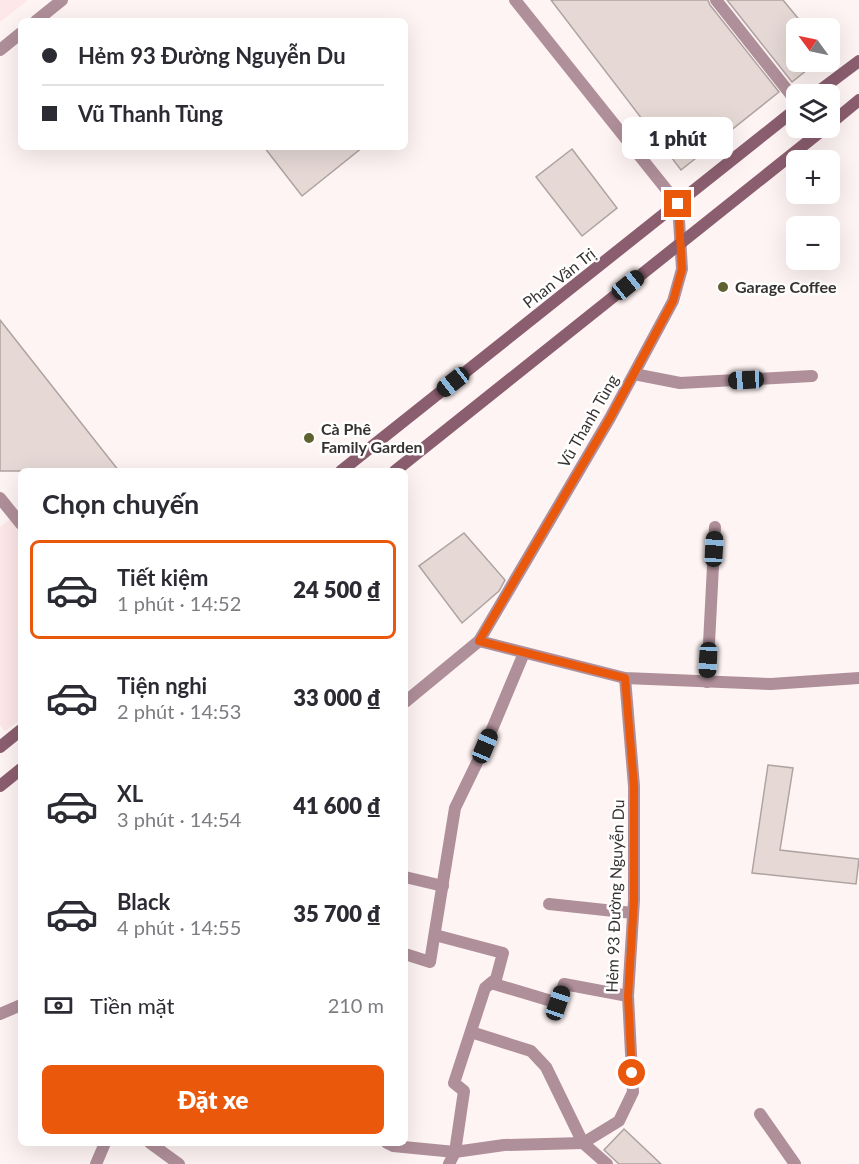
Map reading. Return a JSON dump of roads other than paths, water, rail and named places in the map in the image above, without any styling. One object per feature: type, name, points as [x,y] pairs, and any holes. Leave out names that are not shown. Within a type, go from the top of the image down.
[{"type":"main road","points":[[828,84],[859,61]]},
{"type":"main road","points":[[840,116],[859,100]]},
{"type":"main road","name":"Phan Văn Trị","points":[[345,468],[786,117]]},
{"type":"main road","points":[[399,468],[812,138]]},
{"type":"main road","points":[[0,747],[18,732]]},
{"type":"main road","points":[[0,786],[18,771]]},
{"type":"street","points":[[40,18],[62,0]]},
{"type":"street","points":[[515,0],[678,204]]},
{"type":"street","points":[[716,0],[786,88]]},
{"type":"street","points":[[0,50],[18,35]]},
{"type":"street","name":"Vũ Thanh Tùng","points":[[479,641],[610,418],[673,301],[682,269],[678,204]]},
{"type":"street","points":[[634,374],[680,383],[812,376]]},
{"type":"street","points":[[0,498],[18,520]]},
{"type":"street","points":[[707,682],[715,527]]},
{"type":"street","points":[[408,700],[479,641],[625,678],[771,684],[859,678]]},
{"type":"street","points":[[408,955],[430,962],[455,808],[485,746],[524,652]]},
{"type":"street","name":"Hẻm 93 Đường Nguyễn Du","points":[[393,1146],[455,1152],[504,1145],[583,1143],[619,1121],[633,1092],[628,996],[633,914],[634,786],[625,678]]},
{"type":"street","points":[[408,878],[443,886]]},
{"type":"street","points":[[549,904],[633,914]]},
{"type":"street","points":[[435,935],[503,953],[496,979],[485,988],[454,1083],[464,1091],[455,1152],[449,1164]]},
{"type":"street","points":[[491,983],[558,1003],[564,984],[628,996]]},
{"type":"street","points":[[0,1014],[18,1006]]},
{"type":"street","points":[[471,1032],[531,1051],[546,1067],[583,1143],[607,1164]]},
{"type":"street","points":[[760,1114],[795,1164]]},
{"type":"street","points":[[96,1164],[104,1146]]},
{"type":"street","points":[[154,1146],[178,1164]]},
{"type":"place","name":"Garage Coffee","points":[[723,287]]},
{"type":"place","name":"Cà Phê Family Garden","points":[[309,438]]}]
